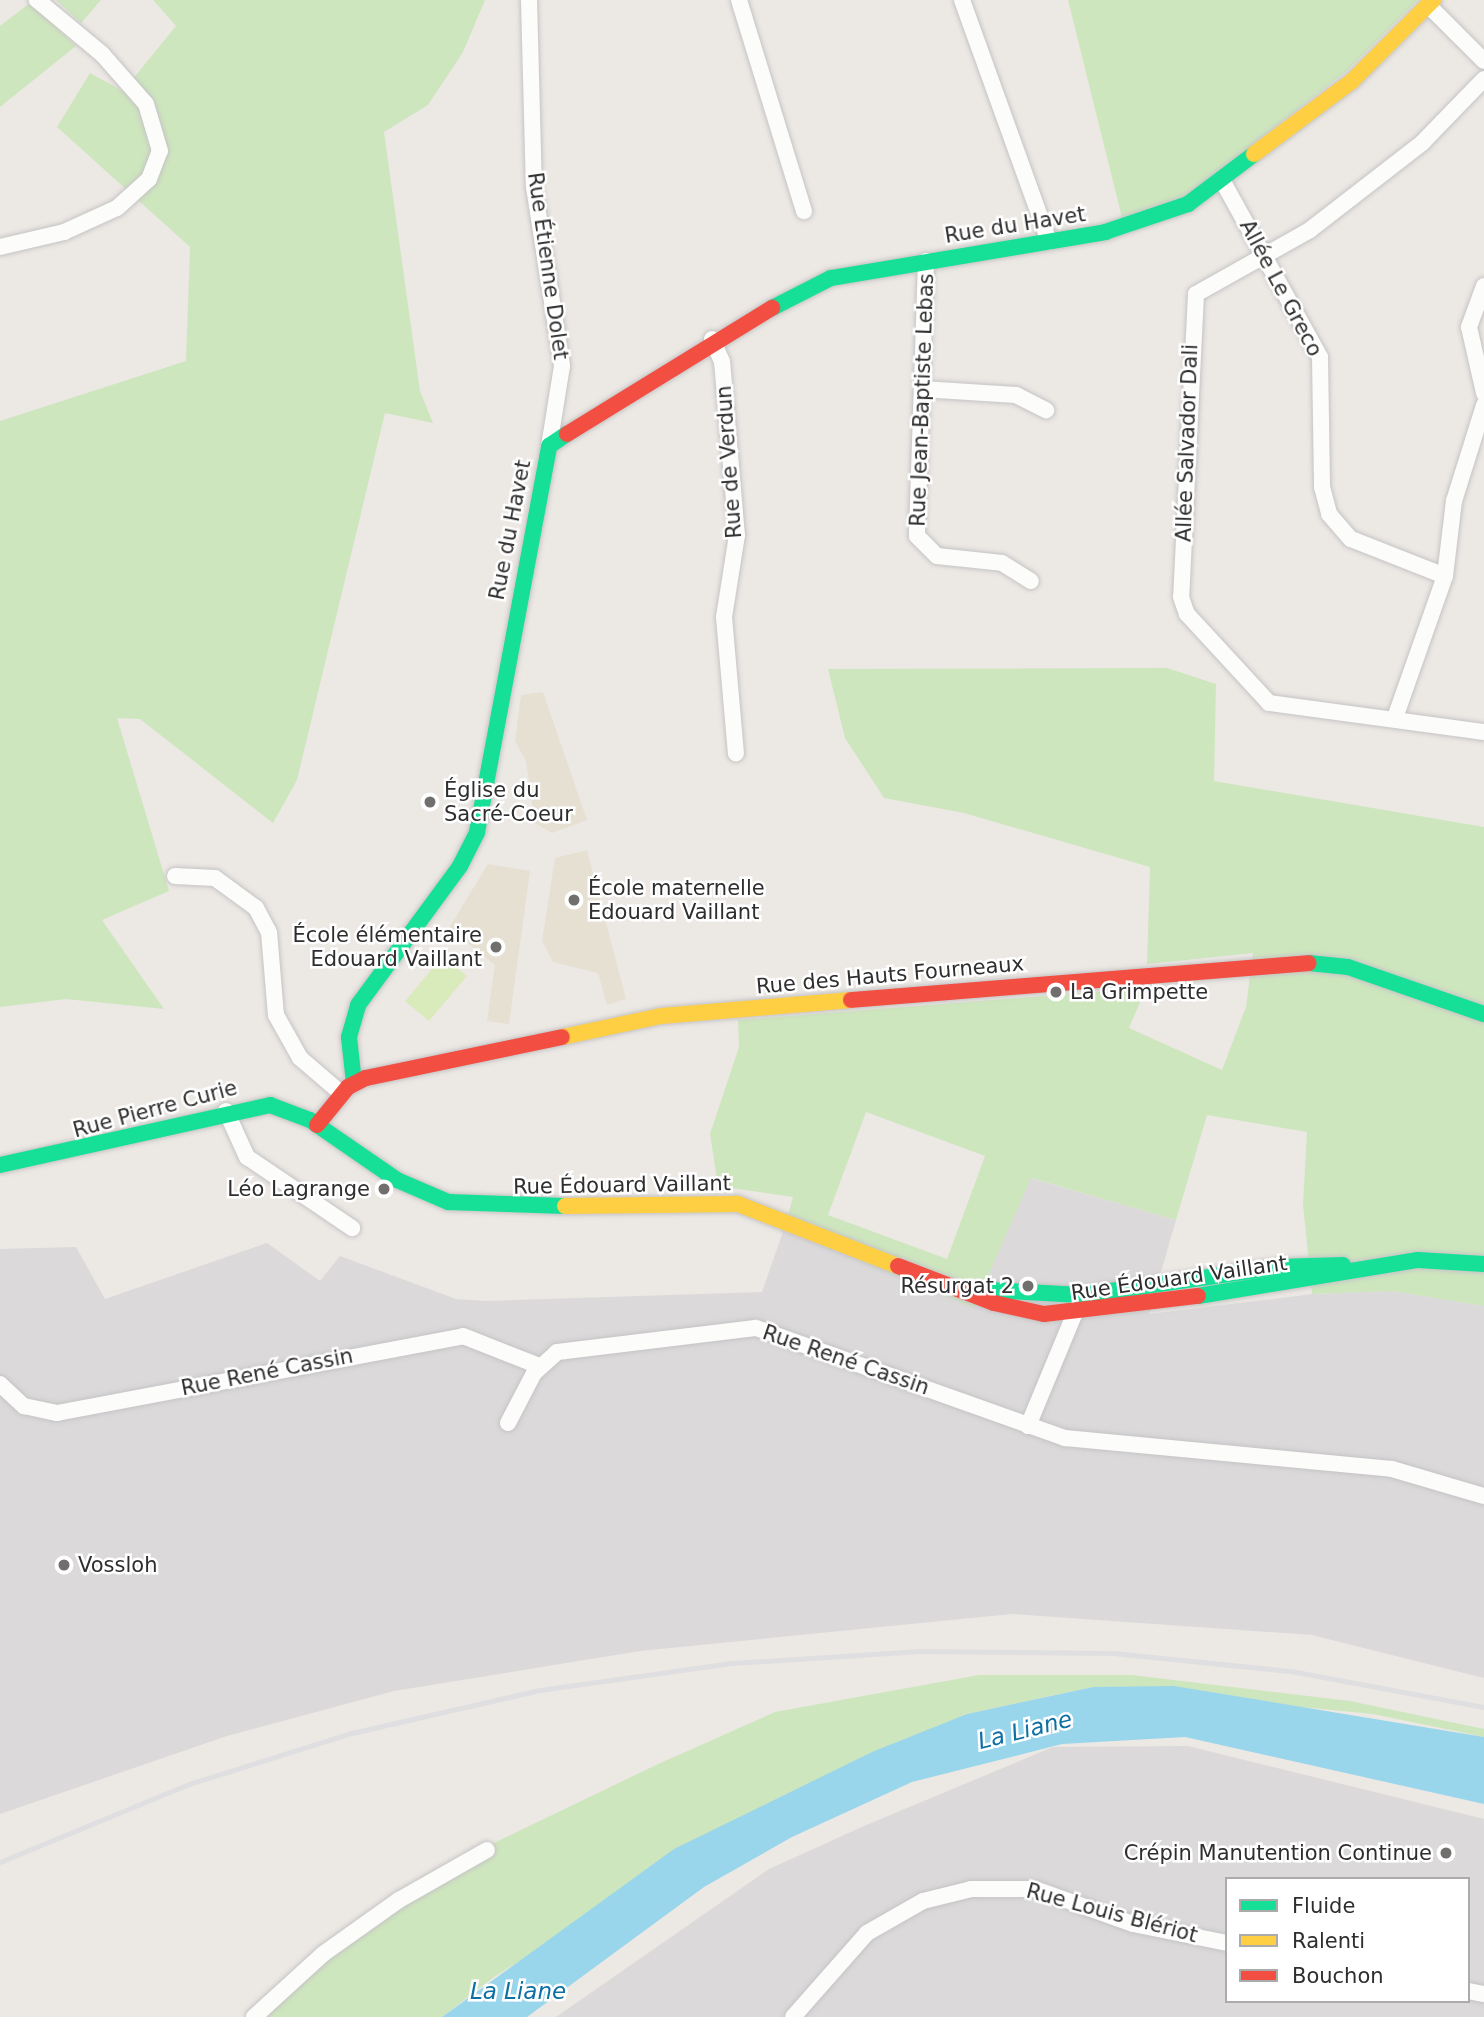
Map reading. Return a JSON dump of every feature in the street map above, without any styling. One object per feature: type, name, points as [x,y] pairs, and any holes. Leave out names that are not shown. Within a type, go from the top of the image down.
[{"type":"street","points":[[0,247],[64,232],[117,208],[149,179],[160,151],[146,104],[102,54],[37,0]]},
{"type":"street","name":"Rue Étienne Dolet","points":[[530,0],[534,187],[562,366],[549,446]]},
{"type":"street","points":[[739,0],[804,211]]},
{"type":"street","points":[[962,0],[1049,242]]},
{"type":"street","points":[[1430,3],[1484,61]]},
{"type":"street","name":"Rue du Havet","points":[[354,1083],[349,1037],[358,1005],[454,876],[477,832],[549,446],[712,340],[831,278],[1126,227],[1179,209],[1223,182],[1352,81],[1430,3]]},
{"type":"street","name":"Allée Salvador Dali","points":[[1484,79],[1413,150],[1267,256],[1193,299],[1182,604],[1269,703],[1396,715],[1484,732]]},
{"type":"street","name":"Allée Le Greco","points":[[1223,182],[1267,256],[1321,362],[1322,487],[1329,514],[1351,539],[1445,576]]},
{"type":"street","name":"Rue Jean-Baptiste Lebas","points":[[926,261],[917,536],[937,556],[1002,563],[1031,581]]},
{"type":"street","points":[[1484,286],[1469,327],[1484,393]]},
{"type":"street","name":"Rue de Verdun","points":[[712,340],[722,361],[737,535],[724,617],[736,753]]},
{"type":"street","points":[[922,388],[1016,395],[1046,410]]},
{"type":"street","points":[[1396,715],[1445,576],[1454,500],[1484,405]]},
{"type":"street","points":[[175,876],[215,878],[256,908],[269,932],[276,1015],[300,1058],[342,1094]]},
{"type":"street","name":"Rue des Hauts Fourneaux","points":[[317,1125],[354,1083],[629,1020],[1280,963],[1348,967],[1484,1014]]},
{"type":"street","name":"Rue Pierre Curie","points":[[0,1165],[59,1156],[226,1111],[270,1105],[317,1125]]},
{"type":"street","points":[[226,1111],[247,1157],[352,1228]]},
{"type":"street","name":"Rue Édouard Vaillant","points":[[317,1125],[397,1181],[457,1204],[738,1204],[936,1278],[1004,1307],[1074,1315],[1391,1264]]},
{"type":"street","name":"Rue Édouard Vaillant","points":[[936,1278],[1019,1295],[1082,1295],[1288,1266],[1484,1264]]},
{"type":"street","points":[[1028,1426],[1082,1295]]},
{"type":"street","name":"Rue René Cassin","points":[[0,1384],[24,1406],[57,1413],[463,1336],[539,1366],[565,1350],[756,1328],[1028,1426],[1082,1441],[1406,1471],[1484,1496]]},
{"type":"street","points":[[508,1423],[539,1366]]},
{"type":"street","points":[[254,2017],[366,1923],[487,1850]]},
{"type":"street","name":"Rue Louis Blériot","points":[[793,2017],[867,1933],[923,1901],[971,1889],[1035,1889],[1133,1924],[1225,1943]]},
{"type":"shaded area","name":"École maternelle Edouard Vaillant","points":[[543,692],[587,820],[552,833],[535,823],[526,761],[515,741],[521,695]]},
{"type":"shaded area","name":"École maternelle Edouard Vaillant","points":[[587,850],[626,999],[607,1005],[598,973],[553,962],[542,941],[555,858]]},
{"type":"shaded area","name":"École élémentaire Edouard Vaillant","points":[[488,864],[530,871],[509,1024],[487,1021],[495,965],[449,928]]},
{"type":"shaded area","points":[[1030,1178],[1176,1220],[1149,1314],[1312,1294],[1392,1291],[1484,1306],[1484,1678],[1312,1635],[1012,1614],[640,1651],[394,1691],[227,1736],[0,1814],[0,1249],[76,1247],[105,1299],[267,1243],[320,1281],[340,1256],[456,1299],[486,1301],[762,1292],[784,1229],[974,1307]]},
{"type":"shaded area","points":[[1188,1746],[1484,1819],[1484,2017],[556,2017],[769,1869],[1053,1747]]},
{"type":"green space","points":[[56,0],[101,0],[81,23]]},
{"type":"green space","points":[[153,0],[485,0],[463,52],[428,105],[384,132],[420,391],[433,423],[385,413],[297,780],[273,823],[140,719],[117,718],[169,891],[102,920],[164,1009],[66,999],[0,1007],[0,421],[186,361],[190,247],[57,127],[90,73],[123,91],[176,26]]},
{"type":"green space","points":[[1068,0],[1418,0],[1347,71],[1188,195],[1122,218]]},
{"type":"green space","points":[[30,3],[76,46],[0,107],[0,26]]},
{"type":"green space","points":[[1167,668],[1216,684],[1214,781],[1484,827],[1484,1306],[1392,1291],[1312,1294],[1303,1204],[1307,1132],[1207,1115],[1176,1220],[1031,1178],[974,1308],[784,1229],[793,1197],[718,1186],[710,1134],[739,1047],[738,1020],[1146,988],[1129,1028],[1222,1070],[1246,1007],[1253,953],[1147,964],[1150,867],[964,813],[884,798],[845,738],[828,669]],"holes":[[[866,1112],[985,1156],[947,1259],[828,1215]]]},
{"type":"green space","points":[[443,956],[467,976],[429,1021],[405,1001]]},
{"type":"green space","points":[[979,1675],[1132,1675],[1350,1701],[1484,1729],[1484,1737],[1373,1714],[1093,1687],[967,1714],[800,1788],[494,1977],[442,2017],[249,2017],[446,1866],[656,1765],[775,1712]]},
{"type":"water","name":"La Liane","points":[[1174,1686],[1484,1737],[1484,1804],[1185,1737],[1062,1744],[912,1782],[792,1837],[704,1887],[527,2017],[442,2017],[674,1849],[872,1752],[967,1714],[1093,1687]]},
{"type":"railway","points":[[0,1862],[189,1784],[352,1733],[540,1690],[733,1663],[920,1651],[1113,1653],[1291,1671],[1484,1707]]},
{"type":"traffic: fast","points":[[772,308],[831,278],[1105,232],[1188,204],[1254,154]]},
{"type":"traffic: fast","points":[[354,1083],[349,1037],[358,1005],[460,866],[477,832],[549,446],[567,434]]},
{"type":"traffic: fast","points":[[1309,963],[1348,967],[1484,1014]]},
{"type":"traffic: fast","points":[[0,1165],[270,1105],[310,1120],[397,1180],[448,1202],[565,1206]]},
{"type":"traffic: fast","points":[[1198,1296],[1418,1260],[1484,1264]]},
{"type":"traffic: fast","points":[[989,1290],[1082,1295],[1278,1267],[1343,1265]]},
{"type":"traffic: slow","points":[[1254,154],[1352,81],[1433,0]]},
{"type":"traffic: slow","points":[[562,1037],[661,1016],[851,1000]]},
{"type":"traffic: slow","points":[[565,1206],[738,1204],[898,1266]]},
{"type":"traffic: jam","points":[[567,434],[772,308]]},
{"type":"traffic: jam","points":[[851,1000],[1309,963]]},
{"type":"traffic: jam","points":[[317,1125],[348,1087],[366,1078],[562,1037]]},
{"type":"traffic: jam","points":[[898,1266],[994,1303],[1044,1314],[1198,1296]]},
{"type":"place","name":"Église du Sacré-Coeur","points":[[430,802]]},
{"type":"place","name":"École maternelle Edouard Vaillant","points":[[574,900]]},
{"type":"place","name":"École élémentaire Edouard Vaillant","points":[[496,947]]},
{"type":"place","name":"La Grimpette","points":[[1056,992]]},
{"type":"place","name":"Léo Lagrange","points":[[384,1189]]},
{"type":"place","name":"Résurgat 2","points":[[1028,1286]]},
{"type":"place","name":"Vossloh","points":[[64,1565]]},
{"type":"place","name":"Crépin Manutention Continue","points":[[1446,1853]]}]
